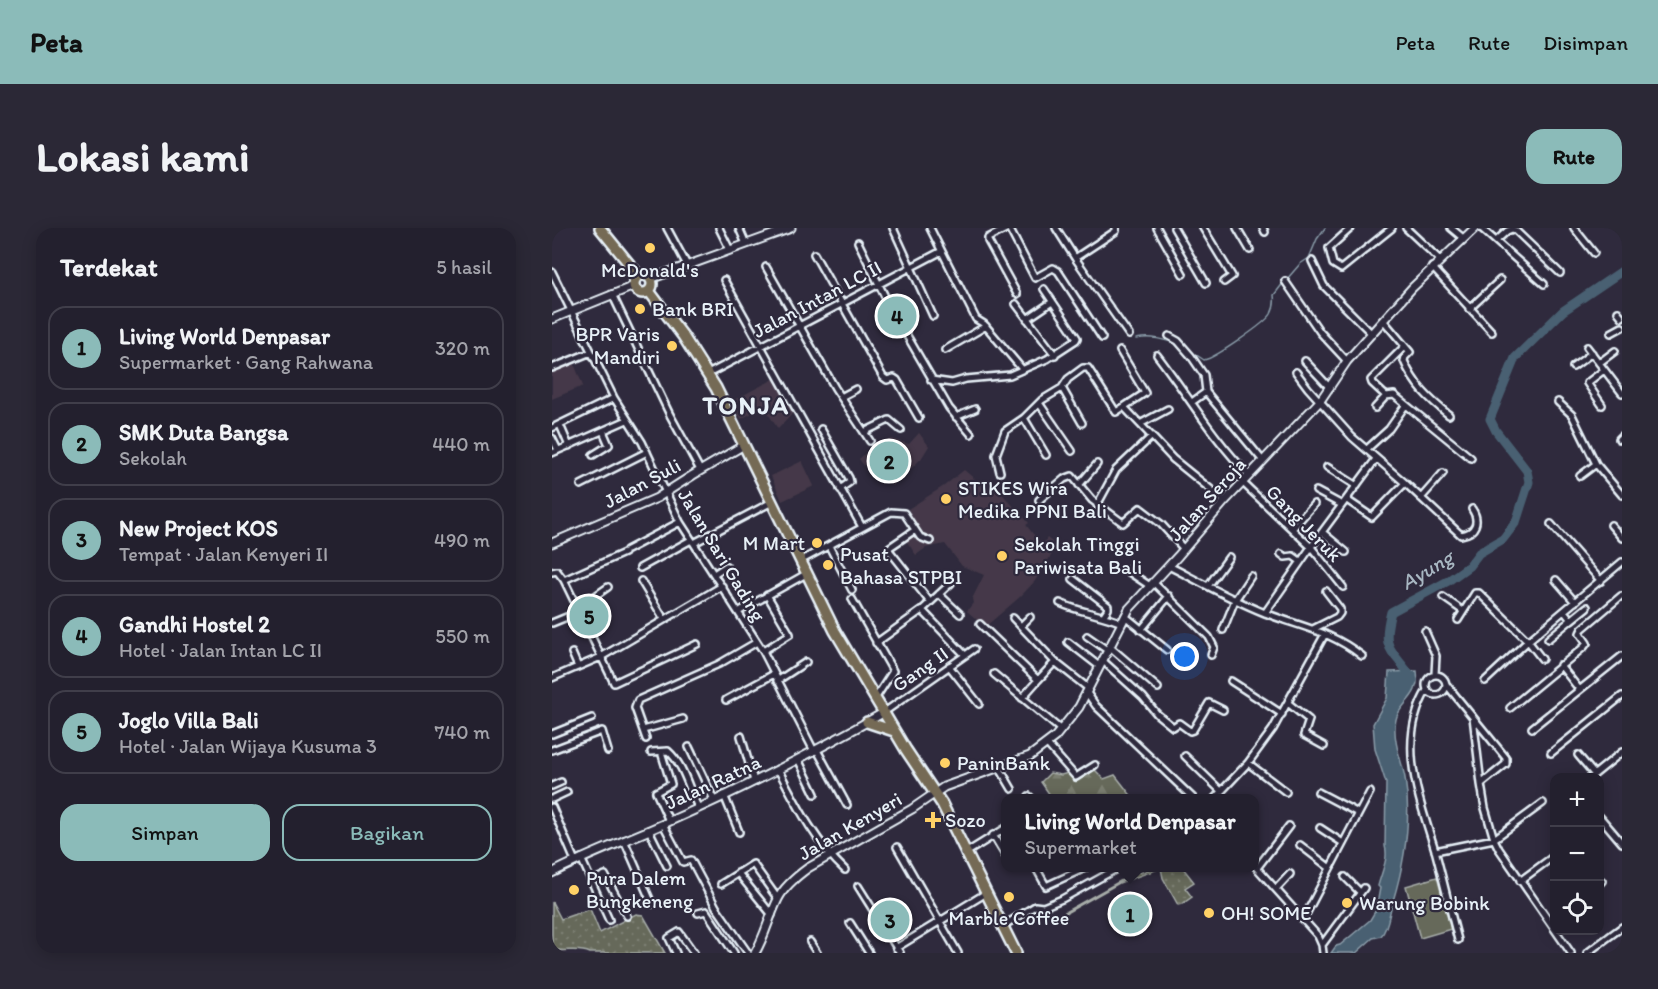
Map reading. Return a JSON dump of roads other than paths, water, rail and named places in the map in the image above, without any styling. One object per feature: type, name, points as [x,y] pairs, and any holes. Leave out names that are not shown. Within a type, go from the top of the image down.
[{"type":"highway","points":[[600,228],[639,276]]},
{"type":"highway","points":[[639,276],[646,276],[650,279],[652,285],[649,291],[639,292],[634,286],[635,279],[639,276]]},
{"type":"highway","points":[[649,291],[708,374],[742,447],[772,502],[800,561],[804,576],[881,714],[933,794],[942,804],[1011,953]]},
{"type":"highway","points":[[867,722],[894,731]]},
{"type":"highway","points":[[965,853],[1016,953]]},
{"type":"street","points":[[668,228],[687,265]]},
{"type":"street","points":[[719,228],[730,250]]},
{"type":"street","points":[[739,228],[746,244]]},
{"type":"street","points":[[650,279],[791,228]]},
{"type":"street","points":[[893,228],[933,316]]},
{"type":"street","points":[[930,228],[940,252],[975,317],[986,326],[1022,369]]},
{"type":"street","points":[[1017,294],[988,240],[1008,228],[1035,278],[1053,268],[1058,271],[1102,338]]},
{"type":"street","points":[[1056,228],[1130,335]]},
{"type":"street","points":[[1075,258],[1116,231],[1116,228]]},
{"type":"street","points":[[1157,228],[1184,274]]},
{"type":"street","points":[[1174,228],[1206,283]]},
{"type":"street","points":[[1203,228],[1232,276],[1224,282]]},
{"type":"street","points":[[1237,228],[1250,250]]},
{"type":"street","points":[[1351,228],[1329,248],[1333,264],[1341,269],[1392,228]]},
{"type":"street","points":[[1406,228],[1440,260]]},
{"type":"street","points":[[1451,228],[1463,238]]},
{"type":"street","name":"Jalan Seroja","points":[[933,794],[948,786],[1030,756],[1061,730],[1083,702],[1123,619],[1151,584],[1242,482],[1320,401],[1347,361],[1371,333],[1432,267],[1475,228]]},
{"type":"street","points":[[1481,228],[1544,284]]},
{"type":"street","points":[[1574,228],[1593,251]]},
{"type":"street","points":[[1496,242],[1512,229],[1560,273]]},
{"type":"street","points":[[858,242],[896,319]]},
{"type":"street","name":"Jalan Intan LC II","points":[[708,374],[940,252]]},
{"type":"street","points":[[814,254],[883,377],[887,380],[896,379],[919,418]]},
{"type":"street","points":[[1312,261],[1327,290],[1371,333]]},
{"type":"street","points":[[766,267],[841,397],[870,441]]},
{"type":"street","points":[[1432,267],[1492,332]]},
{"type":"street","name":"Jalan Sari Gading","points":[[552,272],[614,398],[646,452],[680,522],[758,642],[777,681],[847,805]]},
{"type":"street","points":[[724,280],[862,527]]},
{"type":"street","points":[[1469,309],[1500,280]]},
{"type":"street","points":[[1285,281],[1320,332],[1347,361]]},
{"type":"street","points":[[552,319],[634,286]]},
{"type":"street","points":[[931,380],[952,383],[966,379],[1010,375],[1055,355],[1077,338],[1044,289]]},
{"type":"street","points":[[612,294],[670,416],[700,470]]},
{"type":"street","points":[[1027,318],[1052,302]]},
{"type":"street","points":[[1016,304],[1055,355]]},
{"type":"street","points":[[1383,320],[1410,352],[1404,361],[1413,381],[1424,394],[1449,415]]},
{"type":"street","points":[[945,350],[986,326]]},
{"type":"street","points":[[1611,333],[1622,327]]},
{"type":"street","points":[[906,334],[931,380],[956,417],[971,434]]},
{"type":"street","points":[[1169,336],[1182,345],[1202,372],[1206,392],[1263,461]]},
{"type":"street","points":[[1386,396],[1371,381],[1405,346]]},
{"type":"street","points":[[1587,346],[1622,393]]},
{"type":"street","points":[[1000,472],[996,454],[1005,431],[1024,418],[1039,403],[1062,388],[1068,379],[1083,368],[1087,368],[1116,412],[1145,391],[1120,351]]},
{"type":"street","points":[[1599,363],[1615,351]]},
{"type":"street","points":[[552,368],[591,352]]},
{"type":"street","points":[[1573,367],[1592,354]]},
{"type":"street","points":[[1157,355],[1220,444],[1249,475]]},
{"type":"street","points":[[1305,361],[1330,388]]},
{"type":"street","points":[[1602,405],[1587,383],[1604,370]]},
{"type":"street","points":[[1296,372],[1352,437],[1461,535],[1469,532],[1476,524],[1476,516],[1472,509]]},
{"type":"street","points":[[1062,388],[1082,423]]},
{"type":"street","points":[[841,397],[856,389]]},
{"type":"street","points":[[1192,402],[1206,392]]},
{"type":"street","points":[[1375,408],[1386,396],[1394,395],[1471,458]]},
{"type":"street","points":[[552,428],[614,398]]},
{"type":"street","points":[[1558,402],[1572,415],[1596,464],[1622,495]]},
{"type":"street","points":[[1039,403],[1072,451]]},
{"type":"street","points":[[1367,449],[1389,429],[1405,406]]},
{"type":"street","points":[[1124,407],[1173,459],[1225,501]]},
{"type":"street","points":[[956,417],[975,409]]},
{"type":"street","points":[[1140,424],[1168,409]]},
{"type":"street","points":[[1024,418],[1046,454]]},
{"type":"street","points":[[552,438],[555,452],[627,420]]},
{"type":"street","points":[[864,432],[889,420],[901,430]]},
{"type":"street","points":[[560,425],[569,446]]},
{"type":"street","points":[[821,429],[849,478],[850,482],[840,489]]},
{"type":"street","points":[[594,455],[609,445],[603,431]]},
{"type":"street","points":[[1097,505],[1116,470],[1152,436]]},
{"type":"street","name":"Jalan Suli","points":[[552,543],[626,513],[666,493],[700,470],[742,447]]},
{"type":"street","points":[[581,485],[646,452]]},
{"type":"street","points":[[1265,613],[1300,561],[1377,459]]},
{"type":"street","points":[[1079,485],[1097,464]]},
{"type":"street","points":[[1580,476],[1596,464]]},
{"type":"street","points":[[1327,467],[1357,486]]},
{"type":"street","points":[[1421,498],[1443,473]]},
{"type":"street","points":[[1039,500],[1069,476],[1073,477],[1097,505],[1124,524],[1137,508],[1140,508],[1161,524],[1184,549]]},
{"type":"street","name":"Gang Jeruk","points":[[1242,482],[1311,547],[1343,587]]},
{"type":"street","points":[[1347,500],[1372,517],[1405,483]]},
{"type":"street","points":[[1316,491],[1342,505]]},
{"type":"street","points":[[640,568],[772,502]]},
{"type":"street","points":[[1292,529],[1314,504]]},
{"type":"street","points":[[800,561],[889,512],[907,516],[923,540],[930,541]]},
{"type":"street","points":[[564,580],[625,552],[680,522]]},
{"type":"street","points":[[1551,524],[1601,581]]},
{"type":"street","points":[[1611,525],[1622,538]]},
{"type":"street","points":[[915,530],[890,546],[889,550],[930,602]]},
{"type":"street","points":[[1322,532],[1346,552]]},
{"type":"street","points":[[829,546],[852,590]]},
{"type":"street","points":[[1281,554],[1286,557],[1294,556],[1300,561]]},
{"type":"street","points":[[1208,586],[1229,557]]},
{"type":"street","points":[[1485,681],[1528,641],[1622,562]]},
{"type":"street","points":[[714,574],[726,566]]},
{"type":"street","points":[[1169,566],[1265,613],[1334,636],[1362,656]]},
{"type":"street","points":[[1126,570],[1169,596],[1213,643],[1211,655]]},
{"type":"street","points":[[552,572],[557,571],[564,580],[613,682],[616,683],[697,644]]},
{"type":"street","points":[[738,612],[804,576]]},
{"type":"street","points":[[1223,630],[1235,600],[1251,576]]},
{"type":"street","points":[[1073,579],[1107,605],[1108,609],[1104,615]]},
{"type":"street","points":[[1556,580],[1575,602]]},
{"type":"street","points":[[641,581],[664,619]]},
{"type":"street","points":[[876,643],[921,610],[951,584]]},
{"type":"street","points":[[552,678],[601,657],[722,586]]},
{"type":"street","points":[[552,623],[578,610],[608,587]]},
{"type":"street","points":[[1313,629],[1337,617],[1340,613],[1340,609],[1326,591]]},
{"type":"street","points":[[1458,620],[1475,593],[1479,592],[1528,641],[1542,659]]},
{"type":"street","points":[[939,594],[960,614]]},
{"type":"street","points":[[763,651],[790,634],[767,595]]},
{"type":"street","points":[[1141,630],[1169,596]]},
{"type":"street","points":[[1510,708],[1587,645],[1580,633],[1582,629],[1622,596]]},
{"type":"street","points":[[1443,597],[1463,611]]},
{"type":"street","points":[[852,599],[894,672],[874,699]]},
{"type":"street","points":[[1060,603],[1075,609],[1123,619],[1167,650]]},
{"type":"street","points":[[1548,639],[1587,607]]},
{"type":"street","points":[[921,610],[965,655]]},
{"type":"street","points":[[1564,611],[1571,620]]},
{"type":"street","points":[[1021,626],[1030,617]]},
{"type":"street","points":[[1013,618],[1055,662],[1088,691],[1096,706],[1189,794]]},
{"type":"street","points":[[980,624],[1038,680]]},
{"type":"street","points":[[1425,631],[1436,656],[1435,674]]},
{"type":"street","points":[[1220,794],[1248,763],[1282,714],[1324,634]]},
{"type":"street","points":[[1087,636],[1108,648],[1158,688]]},
{"type":"street","points":[[646,739],[635,703],[712,668],[758,642]]},
{"type":"street","points":[[1068,642],[1101,663],[1143,697],[1157,714],[1173,727],[1179,723],[1190,731],[1193,730],[1209,703],[1223,710]]},
{"type":"street","name":"Gang II","points":[[881,714],[974,649]]},
{"type":"street","points":[[572,653],[578,667]]},
{"type":"street","points":[[1532,728],[1622,656]]},
{"type":"street","points":[[777,681],[806,662]]},
{"type":"street","points":[[1022,698],[1055,662]]},
{"type":"street","points":[[1560,665],[1580,689]]},
{"type":"street","points":[[949,666],[979,704]]},
{"type":"street","points":[[726,700],[774,674]]},
{"type":"street","points":[[994,674],[1061,730]]},
{"type":"street","points":[[1458,940],[1435,851],[1413,779],[1414,719],[1419,703],[1427,690],[1426,681],[1430,676],[1435,674],[1443,677],[1446,684],[1508,761],[1481,784]]},
{"type":"street","points":[[1231,681],[1282,714]]},
{"type":"street","points":[[1427,690],[1434,695],[1440,694],[1445,690],[1446,684]]},
{"type":"street","points":[[1551,753],[1622,696]]},
{"type":"street","points":[[1083,702],[1096,706]]},
{"type":"street","points":[[1288,703],[1309,720],[1304,735],[1324,747]]},
{"type":"street","name":"Jalan Ratna","points":[[552,873],[578,859],[666,823],[754,781],[881,714]]},
{"type":"street","points":[[1472,715],[1485,808],[1494,839],[1520,881],[1571,953]]},
{"type":"street","points":[[552,734],[592,718]]},
{"type":"street","points":[[643,730],[684,719]]},
{"type":"street","points":[[552,750],[602,731],[608,751]]},
{"type":"street","points":[[741,736],[754,781]]},
{"type":"street","points":[[1047,744],[1076,777],[1095,765]]},
{"type":"street","points":[[689,747],[714,800]]},
{"type":"street","points":[[651,752],[668,752],[673,756],[686,778],[698,807]]},
{"type":"street","points":[[1578,754],[1590,773]]},
{"type":"street","points":[[1596,773],[1620,754]]},
{"type":"street","points":[[662,755],[671,784],[657,791],[657,795],[666,823],[683,862],[691,860],[716,907],[748,953]]},
{"type":"street","points":[[1185,756],[1222,792]]},
{"type":"street","points":[[798,759],[815,794]]},
{"type":"street","points":[[1248,763],[1286,792]]},
{"type":"street","points":[[999,767],[1012,789]]},
{"type":"street","points":[[778,769],[801,813],[828,855],[845,870]]},
{"type":"street","points":[[552,786],[561,782]]},
{"type":"street","points":[[552,799],[567,792]]},
{"type":"street","points":[[1318,792],[1358,813]]},
{"type":"street","points":[[1303,920],[1370,792]]},
{"type":"street","name":"Jalan Kenyeri","points":[[755,953],[765,936],[778,899],[795,878],[828,855],[898,817],[933,794]]},
{"type":"street","points":[[724,795],[739,832]]},
{"type":"street","points":[[1435,851],[1494,839],[1543,803]]},
{"type":"street","points":[[552,809],[592,881],[609,920]]},
{"type":"street","points":[[1604,823],[1622,843]]},
{"type":"street","points":[[1259,862],[1289,826]]},
{"type":"street","points":[[1320,828],[1343,843]]},
{"type":"street","points":[[650,830],[667,866]]},
{"type":"street","points":[[965,853],[1001,830]]},
{"type":"street","points":[[993,835],[1001,848]]},
{"type":"street","points":[[624,840],[652,904]]},
{"type":"street","points":[[1300,845],[1330,868]]},
{"type":"street","points":[[897,847],[958,953]]},
{"type":"street","points":[[1520,881],[1550,859]]},
{"type":"street","points":[[721,884],[754,865],[778,899]]},
{"type":"street","points":[[1259,869],[1303,920],[1322,945],[1323,953]]},
{"type":"street","points":[[1038,872],[1043,883],[1047,885],[1074,872]]},
{"type":"street","points":[[1003,926],[1035,906],[1043,907],[1062,899],[1109,872]]},
{"type":"street","points":[[738,873],[772,915]]},
{"type":"street","points":[[1276,889],[1290,874]]},
{"type":"street","points":[[592,881],[605,875],[627,916]]},
{"type":"street","points":[[1322,945],[1362,890],[1345,877]]},
{"type":"street","points":[[858,886],[898,951],[940,921],[983,895]]},
{"type":"street","points":[[698,913],[705,910],[734,953]]},
{"type":"street","points":[[850,923],[868,953]]},
{"type":"street","points":[[1587,953],[1622,927]]},
{"type":"street","points":[[676,953],[669,938],[679,932],[694,953]]},
{"type":"street","points":[[810,942],[817,953]]},
{"type":"water","points":[[1417,671],[1417,681],[1412,696],[1396,719],[1395,735],[1405,778],[1408,809],[1401,871],[1387,924],[1381,936],[1373,938],[1356,953],[1331,953],[1336,946],[1370,920],[1376,910],[1380,888],[1378,886],[1386,856],[1386,783],[1375,749],[1373,724],[1387,698],[1389,672]]},
{"type":"waterway","points":[[1287,279],[1300,264],[1309,258],[1317,239],[1325,228]]},
{"type":"waterway","name":"Ayung","points":[[1413,680],[1388,643],[1391,612],[1448,581],[1469,566],[1479,553],[1503,539],[1516,522],[1529,482],[1527,471],[1496,431],[1490,419],[1515,358],[1563,311],[1622,271]]},
{"type":"waterway","points":[[1189,350],[1204,360],[1251,332],[1271,314],[1274,295],[1284,282]]},
{"type":"waterway","points":[[1136,339],[1158,339],[1179,345]]},
{"type":"place","name":"McDonald's","points":[[650,248]]},
{"type":"place","name":"Bank BRI","points":[[640,309]]},
{"type":"place","name":"Gandhi Hostel 2","points":[[897,316]]},
{"type":"place","name":"BPR Varis Mandiri","points":[[672,346]]},
{"type":"place","name":"SMK Duta Bangsa","points":[[889,461]]},
{"type":"place","name":"STIKES Wira Medika PPNI Bali","points":[[946,499]]},
{"type":"place","name":"M Mart","points":[[817,543]]},
{"type":"place","name":"Sekolah Tinggi Pariwisata Bali","points":[[1002,556]]},
{"type":"place","name":"Pusat Bahasa STPBI","points":[[828,565]]},
{"type":"place","name":"Joglo Villa Bali","points":[[589,616]]},
{"type":"place","name":"PaninBank","points":[[945,763]]},
{"type":"place","name":"Sozo","points":[[933,820]]},
{"type":"place","name":"Pura Dalem Bungkeneng","points":[[574,890]]},
{"type":"place","name":"Marble Coffee","points":[[1009,897]]},
{"type":"place","name":"Warung Bobink","points":[[1347,903]]},
{"type":"place","name":"OH! SOME","points":[[1209,913]]},
{"type":"place","name":"Living World Denpasar","points":[[1130,914]]},
{"type":"place","name":"New Project KOS","points":[[890,920]]},
{"type":"district","name":"TONJA","points":[[746,405]]}]
